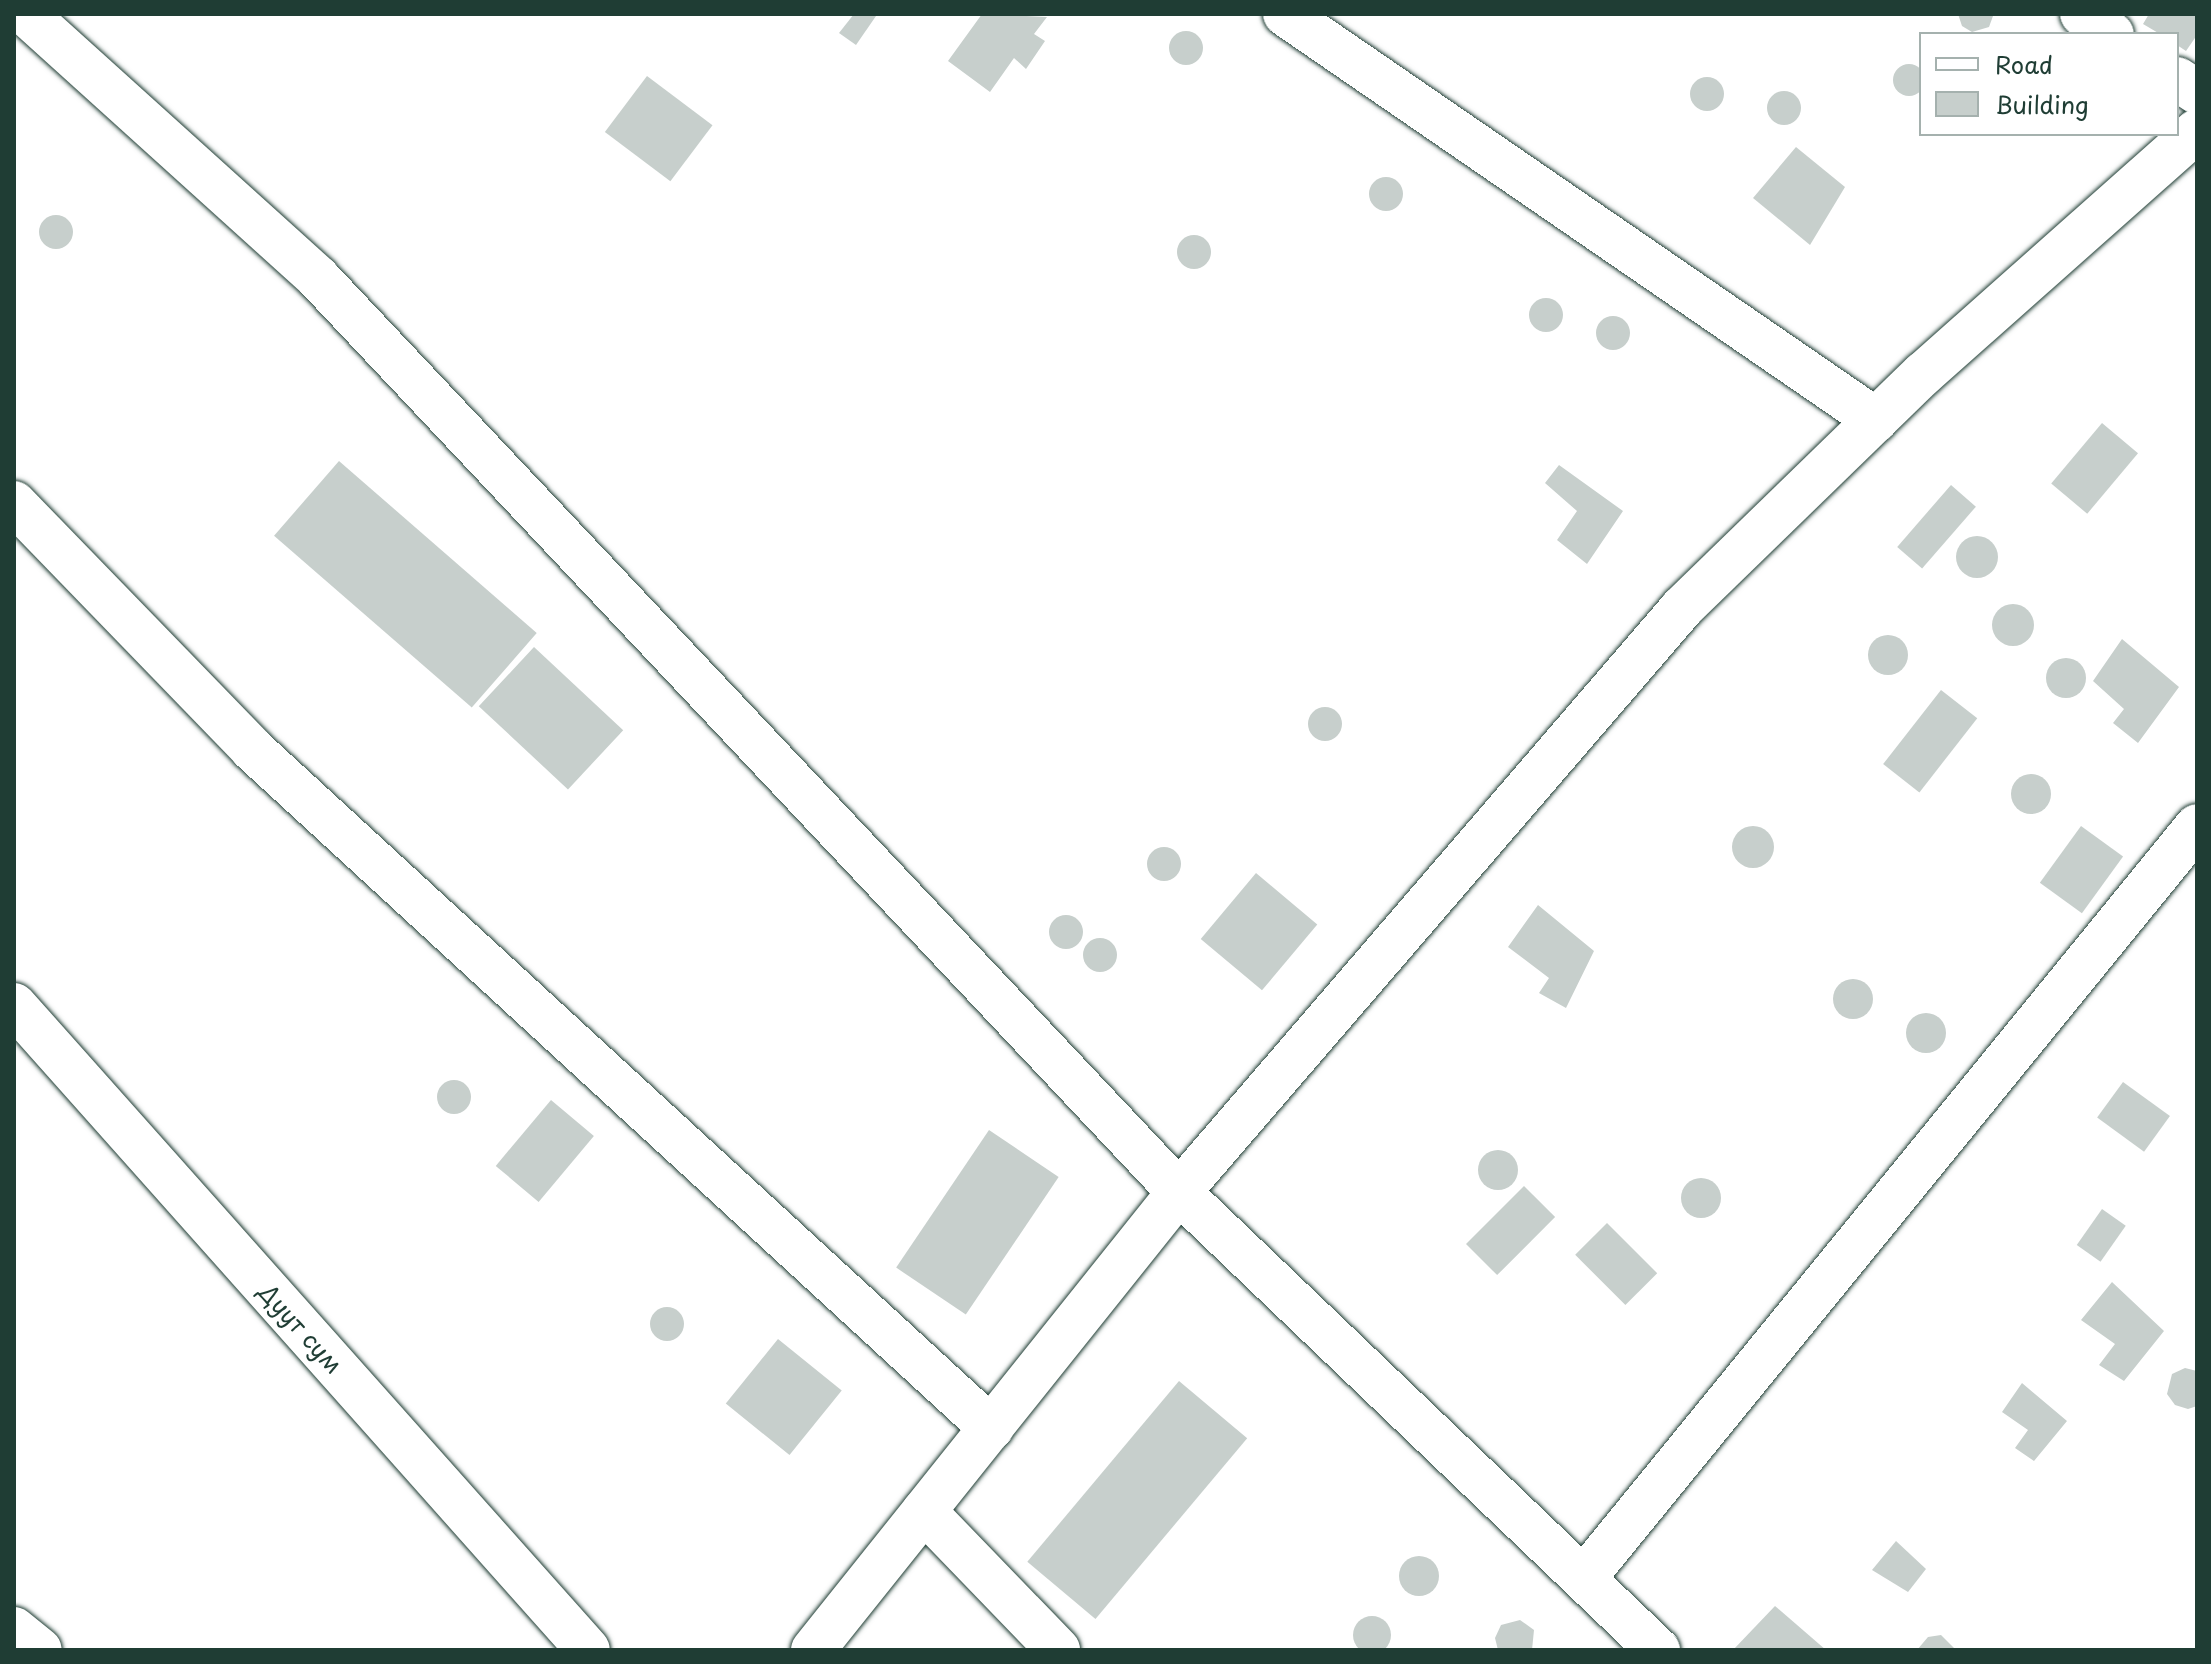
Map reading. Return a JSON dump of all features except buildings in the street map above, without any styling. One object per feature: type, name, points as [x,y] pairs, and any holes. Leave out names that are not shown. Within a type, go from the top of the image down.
[{"type":"street","points":[[26,14],[318,278],[1179,1192],[1658,1650]]},
{"type":"street","points":[[1285,14],[1876,420]]},
{"type":"street","points":[[2082,14],[2109,32]]},
{"type":"street","points":[[2179,80],[2197,92]]},
{"type":"street","points":[[813,1650],[1179,1192],[1682,608],[1876,420],[2197,131]]},
{"type":"street","points":[[14,503],[252,749],[991,1428]]},
{"type":"street","points":[[1584,1578],[2197,826]]},
{"type":"street","name":"Дуут сум","points":[[14,1005],[588,1650]]},
{"type":"street","points":[[924,1511],[1058,1650]]},
{"type":"street","points":[[14,1629],[40,1650]]}]
